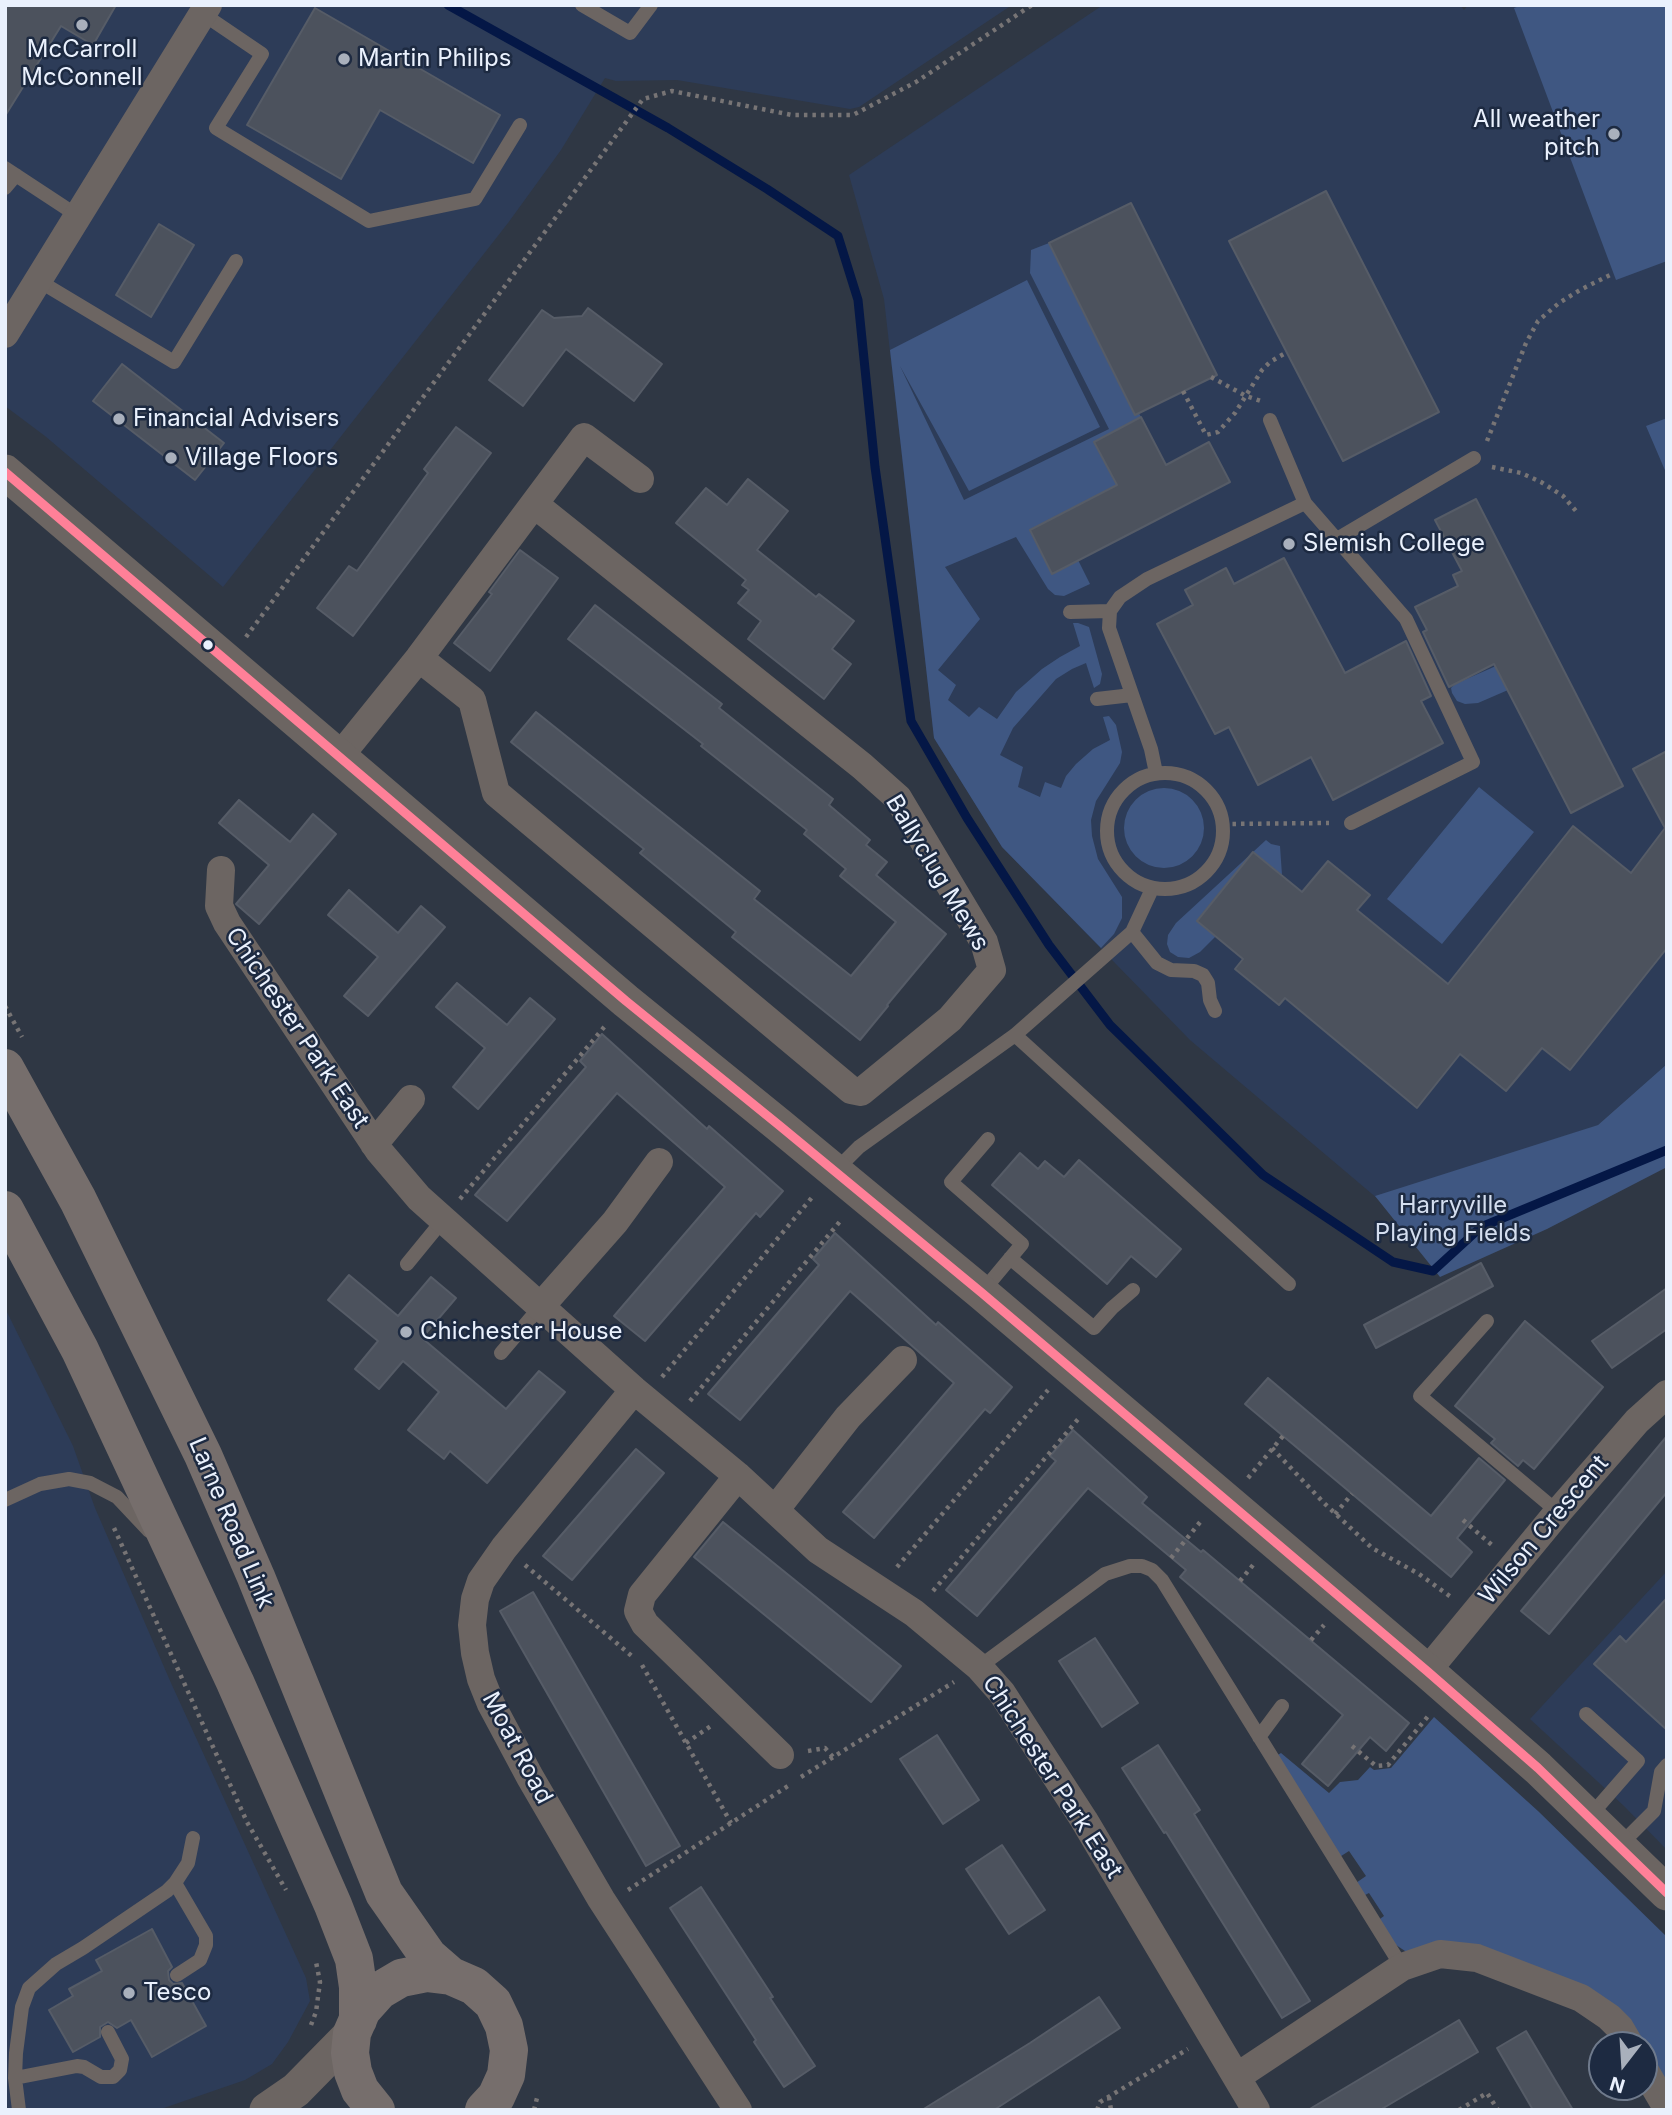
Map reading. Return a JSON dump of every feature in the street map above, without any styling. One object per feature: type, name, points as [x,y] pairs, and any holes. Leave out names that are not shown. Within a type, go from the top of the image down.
[{"type":"main road","name":"Larne Road Link","points":[[5,1068],[78,1200],[203,1455],[256,1577],[384,1893],[428,1956],[451,1976]]},
{"type":"main road","points":[[5,1210],[80,1350],[235,1682],[333,1905],[354,1959],[358,1987],[350,2053],[353,2072],[360,2090],[376,2110]]},
{"type":"main road","points":[[355,2027],[362,2010],[379,1991],[401,1978],[426,1973],[451,1976],[474,1986],[492,2003],[505,2026],[509,2050],[504,2092],[496,2096],[484,2110]]},
{"type":"street","points":[[5,334],[206,9]]},
{"type":"street","points":[[338,757],[419,658],[584,436],[639,479]]},
{"type":"street","points":[[5,472],[626,1001],[982,1293],[1438,1681],[1538,1768],[1667,1893]]},
{"type":"street","name":"Ballyclug Mews","points":[[419,658],[472,700],[496,793],[851,1090],[861,1091],[950,1019],[992,970],[984,942],[898,798],[862,766],[534,505]]},
{"type":"street","name":"Chichester Park East","points":[[220,870],[219,906],[227,923],[374,1144],[419,1198],[639,1394],[738,1476],[818,1550],[914,1613],[979,1667],[1002,1693],[1084,1820],[1256,2110]]},
{"type":"street","name":"Chichester Park East","points":[[374,1144],[411,1099]]},
{"type":"street","points":[[540,1307],[615,1222],[659,1162]]},
{"type":"street","points":[[775,1510],[848,1417],[903,1360]]},
{"type":"street","name":"Moat Road","points":[[639,1394],[504,1548],[481,1581],[475,1599],[472,1625],[475,1653],[491,1704],[601,1899],[738,2110]]},
{"type":"street","name":"Wilson Crescent","points":[[1438,1681],[1474,1615],[1637,1421],[1667,1394]]},
{"type":"street","points":[[738,1476],[642,1595],[638,1611],[645,1624],[780,1755]]},
{"type":"street","points":[[1238,2076],[1402,1967],[1440,1954],[1477,1958],[1581,1998],[1615,2022],[1621,2031]]},
{"type":"street","points":[[267,2110],[296,2090],[355,2027]]},
{"type":"street","points":[[1658,2093],[1667,2108]]},
{"type":"lane","points":[[582,5],[630,33],[651,5]]},
{"type":"lane","points":[[206,9],[262,54],[216,128],[369,220],[475,199],[520,125]]},
{"type":"lane","points":[[5,188],[10,171],[78,216]]},
{"type":"lane","points":[[39,281],[174,362],[236,261]]},
{"type":"lane","points":[[1270,420],[1306,503],[1406,619],[1473,762],[1351,823]]},
{"type":"lane","points":[[1337,539],[1475,458]]},
{"type":"lane","points":[[1156,773],[1151,749],[1109,628],[1110,611],[1120,597],[1147,579],[1306,503]]},
{"type":"lane","points":[[1070,612],[1110,611]]},
{"type":"lane","points":[[1097,699],[1132,695]]},
{"type":"lane","points":[[1156,773],[1174,773],[1192,779],[1207,790],[1218,806],[1224,824],[1223,843],[1217,860],[1205,875],[1189,885],[1171,890],[1152,889],[1133,881],[1119,867],[1109,849],[1106,829],[1110,810],[1121,793],[1136,780],[1156,773]]},
{"type":"lane","points":[[835,1171],[859,1147],[1015,1035],[1132,932],[1152,889]]},
{"type":"lane","points":[[1132,932],[1157,963],[1171,970],[1194,971],[1203,975],[1208,983],[1210,1000],[1215,1010]]},
{"type":"lane","points":[[1015,1035],[1289,1284]]},
{"type":"lane","points":[[982,1293],[1022,1244],[951,1182],[988,1139]]},
{"type":"lane","points":[[407,1265],[443,1220]]},
{"type":"lane","points":[[1010,1258],[1094,1328],[1133,1290]]},
{"type":"lane","points":[[501,1353],[540,1307]]},
{"type":"lane","points":[[1487,1321],[1420,1396],[1558,1512]]},
{"type":"lane","points":[[5,1500],[40,1484],[69,1479],[90,1483],[117,1497],[181,1566]]},
{"type":"lane","points":[[979,1667],[1109,1572],[1122,1567],[1138,1566],[1157,1574],[1402,1967]]},
{"type":"lane","points":[[1259,1737],[1282,1706]]},
{"type":"lane","points":[[1586,1714],[1639,1761],[1589,1817]]},
{"type":"lane","points":[[1619,1846],[1654,1811],[1661,1772],[1667,1765]]},
{"type":"lane","points":[[19,2110],[15,2078],[18,2028],[29,1989],[56,1964],[151,1902],[175,1883],[188,1863],[193,1838]]},
{"type":"lane","points":[[175,1883],[205,1936],[206,1945],[200,1960],[177,1975]]},
{"type":"lane","points":[[15,2078],[77,2066],[101,2077],[113,2077],[120,2070],[122,2059],[108,2032]]},
{"type":"path","points":[[242,643],[643,99],[672,91],[792,115],[853,115],[916,82],[1032,5]]},
{"type":"path","points":[[1576,511],[1563,496],[1541,482],[1521,473],[1481,466],[1475,458],[1483,450],[1526,343],[1538,321],[1580,290],[1614,274]]},
{"type":"path","points":[[1183,391],[1206,435],[1218,432],[1235,413],[1262,370],[1287,352]]},
{"type":"path","points":[[1211,377],[1246,396],[1262,401],[1270,420]]},
{"type":"path","points":[[1224,824],[1351,823]]},
{"type":"path","points":[[443,1220],[626,1001]]},
{"type":"path","points":[[639,1394],[835,1171]]},
{"type":"path","points":[[673,1421],[863,1195]]},
{"type":"path","points":[[879,1589],[1068,1366]]},
{"type":"path","points":[[914,1613],[1100,1394]]},
{"type":"path","points":[[1283,1436],[1272,1448],[1335,1514],[1372,1548],[1419,1574],[1474,1615]]},
{"type":"path","points":[[1335,1514],[1352,1494]]},
{"type":"path","points":[[1157,1574],[1220,1497]]},
{"type":"path","points":[[1463,1520],[1516,1564]]},
{"type":"path","points":[[114,1528],[247,1822],[289,1895]]},
{"type":"path","points":[[504,1548],[642,1665],[731,1823]]},
{"type":"path","points":[[1352,1746],[1376,1766],[1388,1765],[1438,1681]]},
{"type":"path","points":[[307,2038],[316,2012],[320,1982],[314,1955]]},
{"type":"path","points":[[1097,2110],[1100,2102],[1213,2034]]},
{"type":"path","points":[[1459,2110],[1488,2093],[1497,2110]]},
{"type":"path","points":[[1109,2097],[1111,2110]]},
{"type":"shaded area","points":[[5,5],[1012,5],[859,107],[850,109],[677,80],[616,81],[605,78],[561,150],[508,223],[223,587],[45,436],[5,406]]},
{"type":"shaded area","name":"Slemish College","points":[[1103,5],[1460,5],[1464,10],[1468,5],[1667,5],[1667,1064],[1598,1125],[1378,1199],[1190,1040],[1002,847],[934,738],[884,299],[849,175]]},
{"type":"shaded area","points":[[5,1308],[73,1446],[95,1508],[171,1683],[306,1978],[310,2001],[288,2042],[272,2064],[245,2080],[158,2110],[5,2110]]},
{"type":"shaded area","points":[[1667,1571],[1667,1850],[1530,1719]]},
{"type":"green space","name":"All weather pitch","points":[[1522,5],[1667,5],[1667,261],[1616,280],[1514,8]]},
{"type":"green space","points":[[1049,243],[1141,417],[1117,485],[1030,531],[1052,574],[1078,560],[1090,584],[1064,596],[1055,595],[1048,589],[1016,537],[945,567],[980,619],[938,670],[956,685],[948,700],[969,717],[979,707],[997,719],[1016,692],[1042,669],[1080,646],[1073,623],[1089,627],[1102,674],[1100,684],[1094,688],[1086,663],[1056,679],[1013,728],[1000,755],[1023,767],[1018,787],[1040,797],[1045,782],[1061,788],[1066,776],[1076,764],[1093,749],[1110,740],[1103,717],[1109,716],[1116,725],[1122,752],[1120,763],[1096,801],[1091,820],[1098,859],[1122,897],[1122,918],[1114,934],[1101,948],[1002,847],[934,738],[890,350],[1027,280],[1100,427],[969,491],[900,366],[964,500],[1109,429],[1030,273],[1031,250]]},
{"type":"green space","points":[[1667,418],[1667,475],[1646,426]]},
{"type":"green space","points":[[1496,666],[1508,690],[1478,703],[1465,704],[1457,701],[1451,688],[1455,684]]},
{"type":"green space","points":[[1479,787],[1534,832],[1442,944],[1387,899]]},
{"type":"green space","points":[[1164,788],[1179,791],[1192,800],[1201,813],[1204,828],[1201,843],[1192,856],[1179,865],[1164,868],[1149,865],[1136,856],[1127,843],[1124,828],[1127,813],[1136,800],[1149,791]]},
{"type":"green space","points":[[1266,840],[1280,846],[1282,875],[1253,852],[1197,920],[1216,936],[1200,952],[1189,958],[1178,957],[1170,952],[1168,935],[1176,923]]},
{"type":"green space","name":"Harryville Playing Fields","points":[[1667,1064],[1667,1167],[1547,1229],[1440,1277],[1375,1196],[1598,1125]]},
{"type":"green space","points":[[1434,1717],[1538,1811],[1667,1937],[1667,2093],[1658,2076],[1658,2031],[1627,2031],[1597,2004],[1405,1951],[1393,1943],[1377,1921],[1384,1916],[1369,1893],[1361,1897],[1353,1885],[1366,1876],[1349,1851],[1338,1858],[1276,1756],[1281,1753],[1329,1793],[1340,1782],[1358,1780],[1370,1767],[1374,1770],[1391,1768]]},
{"type":"building","points":[[5,5],[116,5],[93,45],[61,26],[5,116]]},
{"type":"building","name":"Martin Philips","points":[[315,8],[500,115],[473,163],[380,110],[341,179],[247,125]]},
{"type":"building","points":[[1326,191],[1439,412],[1343,461],[1229,241]]},
{"type":"building","points":[[1131,203],[1217,375],[1135,415],[1049,243]]},
{"type":"building","points":[[159,224],[194,245],[151,317],[116,295]]},
{"type":"building","points":[[588,308],[662,364],[634,401],[566,349],[523,406],[489,380],[542,310],[554,318],[582,316]]},
{"type":"building","points":[[122,364],[224,443],[195,480],[93,401]]},
{"type":"building","points":[[1141,417],[1166,465],[1209,442],[1230,482],[1052,574],[1030,530],[1117,485],[1094,442]]},
{"type":"building","points":[[456,427],[491,453],[353,636],[317,608],[349,566],[357,571],[428,473],[424,469]]},
{"type":"building","points":[[748,479],[788,511],[757,550],[816,597],[819,594],[854,621],[832,649],[851,664],[824,699],[748,639],[761,621],[738,603],[749,590],[742,585],[746,580],[676,523],[706,488],[727,505]]},
{"type":"building","points":[[1476,499],[1623,786],[1571,813],[1494,664],[1449,687],[1423,632],[1427,630],[1415,607],[1458,586],[1453,575],[1462,571],[1435,520]]},
{"type":"building","points":[[520,550],[558,578],[490,671],[454,643],[492,594],[489,592]]},
{"type":"building","points":[[1284,558],[1345,673],[1406,641],[1431,696],[1421,701],[1443,743],[1333,800],[1311,757],[1258,785],[1229,727],[1215,734],[1157,624],[1193,605],[1185,590],[1226,568],[1234,584]]},
{"type":"building","points":[[595,605],[722,704],[719,708],[833,799],[829,805],[870,840],[866,845],[887,862],[876,875],[946,934],[860,1040],[732,937],[736,932],[640,853],[644,849],[511,742],[536,712],[760,891],[754,899],[851,976],[896,922],[840,876],[846,869],[804,834],[807,830],[701,746],[703,744],[568,639]]},
{"type":"building","points":[[1667,751],[1667,948],[1570,1070],[1542,1048],[1506,1091],[1460,1054],[1417,1108],[1285,998],[1279,1005],[1235,969],[1243,959],[1197,921],[1253,852],[1302,892],[1328,861],[1370,895],[1357,910],[1448,984],[1573,826],[1631,873],[1665,828],[1633,769]]},
{"type":"building","points":[[239,800],[290,842],[313,814],[336,834],[259,924],[236,904],[269,865],[219,823]]},
{"type":"building","points":[[349,890],[398,933],[421,906],[445,927],[368,1016],[344,996],[378,957],[328,915]]},
{"type":"building","points":[[457,983],[507,1025],[530,998],[555,1019],[478,1109],[453,1087],[485,1048],[436,1007]]},
{"type":"building","points":[[602,1034],[707,1129],[709,1126],[783,1191],[760,1217],[756,1213],[645,1341],[614,1316],[725,1187],[617,1093],[507,1221],[475,1195],[586,1067],[580,1061]]},
{"type":"building","points":[[1020,1153],[1038,1169],[1045,1161],[1064,1177],[1079,1160],[1181,1249],[1156,1277],[1131,1256],[1107,1284],[992,1185]]},
{"type":"building","points":[[835,1233],[936,1325],[938,1322],[1012,1387],[990,1413],[985,1409],[874,1538],[843,1512],[954,1383],[850,1291],[740,1420],[708,1394],[819,1265],[813,1259]]},
{"type":"building","points":[[1481,1263],[1493,1286],[1376,1348],[1364,1325]]},
{"type":"building","points":[[349,1275],[398,1316],[431,1277],[456,1298],[422,1338],[506,1409],[539,1371],[565,1392],[487,1483],[450,1451],[444,1459],[408,1430],[439,1392],[403,1361],[379,1389],[355,1369],[378,1341],[328,1300]]},
{"type":"building","points":[[1667,1288],[1667,1329],[1612,1368],[1592,1341]]},
{"type":"building","points":[[1525,1321],[1603,1387],[1534,1469],[1523,1460],[1518,1466],[1491,1443],[1495,1439],[1455,1406]]},
{"type":"building","points":[[1268,1378],[1431,1516],[1479,1458],[1505,1480],[1457,1538],[1472,1552],[1451,1577],[1245,1404]]},
{"type":"building","points":[[1073,1430],[1147,1497],[1142,1503],[1201,1552],[1203,1550],[1409,1723],[1386,1751],[1370,1737],[1328,1786],[1302,1764],[1343,1715],[1180,1577],[1186,1570],[1088,1488],[977,1616],[946,1590],[1056,1461],[1050,1456]]},
{"type":"building","points":[[1667,1436],[1667,1492],[1549,1634],[1521,1611]]},
{"type":"building","points":[[636,1449],[664,1473],[572,1580],[543,1556]]},
{"type":"building","points":[[723,1522],[901,1666],[871,1702],[694,1557]]},
{"type":"building","points":[[533,1592],[680,1846],[646,1866],[500,1611]]},
{"type":"building","points":[[1667,1598],[1667,1730],[1594,1664],[1620,1636],[1626,1642]]},
{"type":"building","points":[[1095,1638],[1138,1703],[1102,1727],[1059,1661]]},
{"type":"building","points":[[937,1735],[979,1800],[943,1824],[900,1759]]},
{"type":"building","points":[[1158,1745],[1200,1810],[1194,1814],[1310,2001],[1282,2018],[1166,1832],[1164,1833],[1122,1768]]},
{"type":"building","points":[[1002,1845],[1045,1910],[1009,1934],[966,1869]]},
{"type":"building","points":[[701,1887],[815,2066],[784,2087],[670,1908]]},
{"type":"building","name":"Tesco","points":[[152,1929],[172,1967],[168,1971],[169,1980],[173,1984],[182,1983],[206,2026],[152,2057],[131,2020],[117,2028],[108,2022],[100,2027],[100,2037],[73,2052],[49,2010],[73,1996],[69,1989],[102,1971],[96,1960]]},
{"type":"building","points":[[1099,1997],[1120,2028],[994,2110],[922,2110],[1030,2043]]},
{"type":"building","points":[[1459,2020],[1478,2052],[1380,2110],[1308,2110]]},
{"type":"building","points":[[1526,2031],[1573,2110],[1533,2110],[1497,2048]]},
{"type":"waterway","points":[[448,5],[668,128],[838,236],[858,300],[875,467],[911,721],[967,818],[1049,945],[1110,1025],[1263,1175],[1393,1262],[1433,1271],[1481,1227],[1667,1150]]},
{"type":"transit line","points":[[5,472],[626,1001],[982,1293],[1427,1671],[1538,1768],[1667,1893]]},
{"type":"place","name":"McCarroll McConnell","points":[[82,25]]},
{"type":"place","name":"Martin Philips","points":[[344,59]]},
{"type":"place","name":"All weather pitch","points":[[1614,134]]},
{"type":"place","name":"Financial Advisers","points":[[119,419]]},
{"type":"place","name":"Village Floors","points":[[171,458]]},
{"type":"place","name":"Slemish College","points":[[1289,544]]},
{"type":"place","name":"Chichester House","points":[[406,1332]]},
{"type":"place","name":"Tesco","points":[[129,1993]]}]
